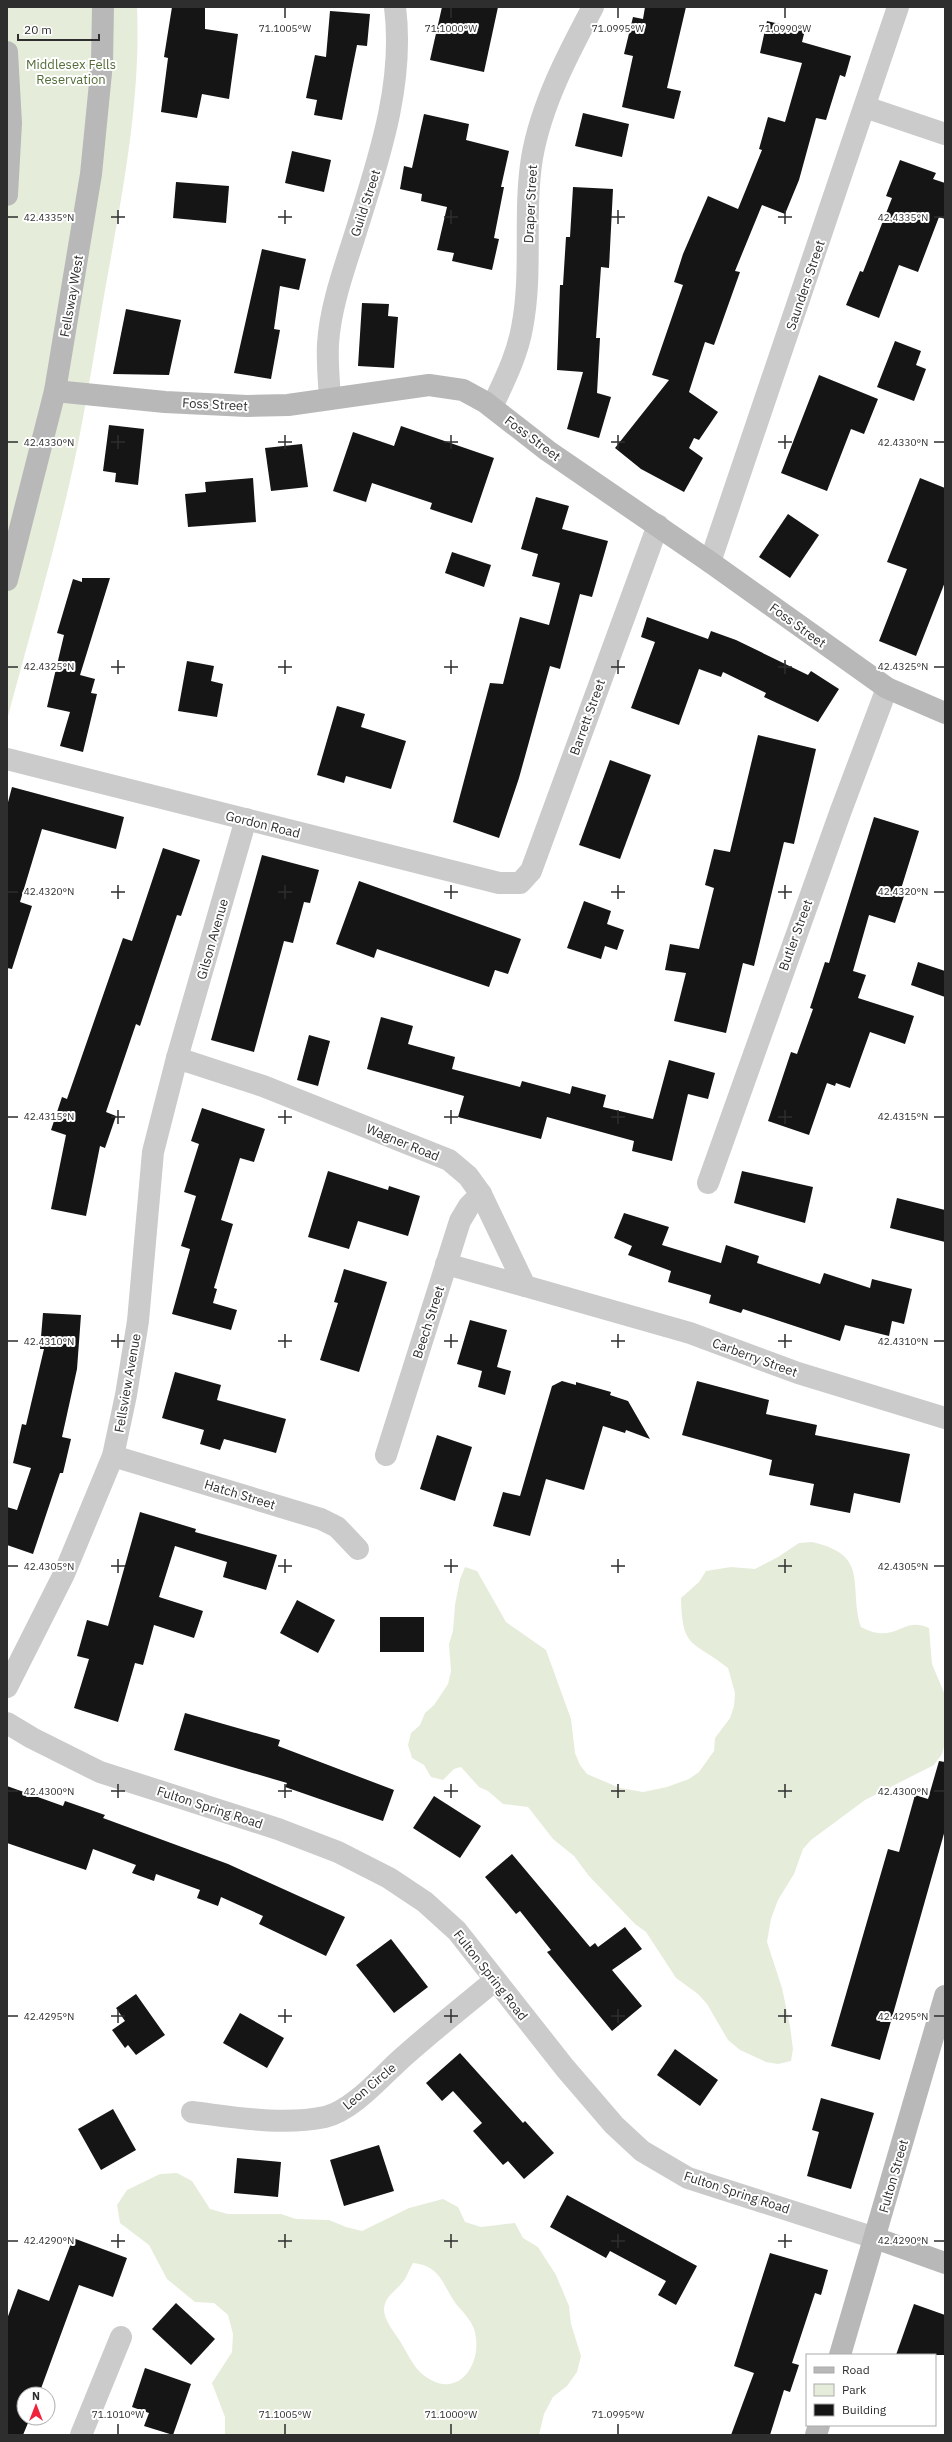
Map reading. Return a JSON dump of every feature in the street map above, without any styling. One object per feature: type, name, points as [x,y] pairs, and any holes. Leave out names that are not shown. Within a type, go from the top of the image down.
[{"type":"street","name":"Fellsway West","points":[[7,580],[55,391],[91,174],[102,70],[104,7]]},
{"type":"street","name":"Guild Street","points":[[330,399],[328,344],[330,330],[346,262],[378,163],[396,71],[398,42],[395,7]]},
{"type":"street","name":"Draper Street","points":[[492,407],[514,360],[522,327],[532,159],[539,131],[565,61],[593,7]]},
{"type":"street","name":"Saunders Street","points":[[710,562],[898,7]]},
{"type":"street","points":[[7,52],[11,123],[7,195]]},
{"type":"street","points":[[865,107],[945,134]]},
{"type":"street","name":"Foss Street","points":[[55,391],[158,401],[247,406],[288,405],[438,385],[471,393],[492,407],[548,451],[658,525],[887,688],[944,710]]},
{"type":"street","name":"Barrett Street","points":[[520,883],[531,871],[658,525]]},
{"type":"street","name":"Butler Street","points":[[708,1183],[834,827],[887,688]]},
{"type":"street","name":"Gordon Road","points":[[7,759],[499,883],[520,883]]},
{"type":"street","name":"Gilson Avenue","points":[[177,1058],[246,819]]},
{"type":"street","name":"Wagner Road","points":[[177,1058],[263,1086],[450,1160],[468,1176],[482,1194],[525,1286]]},
{"type":"street","name":"Fellsview Avenue","points":[[7,1688],[64,1574],[113,1456],[126,1396],[138,1321],[153,1152],[177,1058]]},
{"type":"street","name":"Beech Street","points":[[386,1455],[460,1220],[470,1206],[482,1194]]},
{"type":"street","points":[[446,1264],[525,1286]]},
{"type":"street","name":"Carberry Street","points":[[525,1286],[690,1333],[798,1373],[945,1418]]},
{"type":"street","name":"Hatch Street","points":[[113,1456],[321,1519],[337,1527],[358,1549]]},
{"type":"street","name":"Fulton Spring Road","points":[[7,1723],[32,1738],[100,1772],[278,1829],[338,1852],[389,1878],[426,1902],[457,1931],[494,1981],[565,2068],[614,2125],[642,2151],[688,2178],[875,2238],[945,2264]]},
{"type":"street","name":"Leon Circle","points":[[192,2112],[257,2120],[304,2120],[325,2117],[337,2113],[371,2088],[401,2059],[494,1981]]},
{"type":"street","name":"Fulton Street","points":[[840,2354],[945,1996]]},
{"type":"street","points":[[81,2435],[121,2337]]},
{"type":"green space","name":"Middlesex Fells Reservation","points":[[7,7],[137,7],[138,41],[130,144],[125,178],[79,441],[53,551],[7,720]]},
{"type":"green space","points":[[812,1542],[831,1548],[843,1555],[850,1564],[854,1574],[861,1627],[873,1632],[883,1633],[912,1625],[920,1625],[929,1628],[932,1664],[945,1695],[945,1743],[942,1754],[934,1765],[865,1800],[811,1840],[803,1849],[794,1874],[778,1900],[771,1919],[767,1942],[782,1988],[793,2049],[791,2061],[778,2064],[766,2062],[740,2050],[728,2040],[707,2004],[698,1994],[676,1978],[646,1932],[635,1924],[589,1876],[574,1856],[553,1839],[528,1807],[503,1804],[488,1791],[479,1787],[461,1767],[454,1769],[443,1780],[431,1777],[424,1765],[412,1758],[408,1745],[411,1733],[420,1725],[425,1713],[434,1705],[448,1684],[451,1671],[449,1644],[453,1631],[455,1605],[460,1579],[465,1567],[477,1571],[506,1622],[546,1650],[571,1719],[575,1753],[580,1765],[587,1774],[620,1788],[643,1792],[667,1787],[689,1779],[699,1772],[714,1751],[715,1738],[730,1718],[734,1706],[735,1693],[728,1668],[698,1647],[687,1636],[682,1615],[681,1598],[699,1582],[706,1571],[731,1567],[755,1569],[778,1557],[799,1543]]},
{"type":"green space","points":[[177,2173],[192,2181],[210,2209],[228,2214],[281,2214],[296,2219],[329,2220],[346,2227],[362,2231],[409,2208],[443,2199],[458,2207],[465,2222],[481,2227],[515,2223],[523,2238],[538,2247],[556,2275],[569,2306],[571,2324],[581,2356],[577,2372],[567,2386],[553,2397],[544,2414],[539,2435],[225,2435],[225,2417],[212,2383],[232,2352],[233,2334],[228,2315],[214,2303],[195,2302],[167,2279],[149,2245],[120,2223],[117,2205],[127,2190],[160,2174]],"holes":[[[413,2263],[430,2268],[440,2277],[456,2304],[469,2319],[474,2329],[476,2342],[475,2355],[471,2367],[465,2376],[456,2382],[445,2384],[433,2381],[420,2372],[390,2326],[384,2313],[385,2304],[389,2296],[405,2279]]]},
{"type":"building","points":[[172,7],[205,7],[205,29],[238,34],[229,99],[202,94],[197,118],[161,112],[168,58],[164,57]]},
{"type":"building","points":[[442,7],[498,7],[484,72],[430,60]]},
{"type":"building","points":[[645,7],[686,7],[667,88],[681,91],[674,119],[622,107],[633,56],[624,54],[633,17],[643,19]]},
{"type":"building","points":[[330,11],[370,14],[367,46],[357,45],[342,120],[314,115],[317,100],[306,98],[315,55],[326,57]]},
{"type":"building","points":[[767,21],[805,30],[802,42],[851,56],[845,77],[840,75],[826,120],[816,118],[799,180],[785,214],[762,205],[735,271],[740,272],[714,345],[705,342],[689,392],[718,412],[699,440],[694,438],[689,448],[703,458],[684,492],[641,469],[615,448],[669,380],[652,375],[683,285],[674,282],[683,254],[708,196],[738,209],[762,150],[759,149],[768,117],[785,122],[802,63],[760,53]]},
{"type":"building","points":[[583,113],[629,124],[622,157],[575,146]]},
{"type":"building","points":[[424,114],[469,124],[466,140],[509,151],[501,187],[504,187],[494,238],[499,239],[492,270],[452,261],[454,253],[437,250],[447,207],[421,201],[422,194],[400,189],[404,166],[412,168]]},
{"type":"building","points":[[292,151],[331,160],[324,192],[285,183]]},
{"type":"building","points":[[900,160],[936,173],[933,179],[945,183],[945,219],[939,217],[918,272],[899,265],[879,318],[846,305],[860,271],[863,272],[892,198],[886,196]]},
{"type":"building","points":[[176,182],[229,186],[226,223],[173,218]]},
{"type":"building","points":[[573,187],[613,189],[609,268],[601,267],[596,338],[600,338],[597,393],[611,397],[599,438],[567,429],[583,372],[557,370],[560,285],[563,285],[566,237],[570,237]]},
{"type":"building","points":[[262,249],[306,259],[299,290],[280,286],[274,329],[280,330],[271,379],[234,373]]},
{"type":"building","points":[[362,303],[389,304],[388,316],[398,317],[394,368],[358,366]]},
{"type":"building","points":[[126,309],[181,320],[169,375],[113,374]]},
{"type":"building","points":[[895,341],[921,351],[916,365],[926,369],[914,401],[877,387]]},
{"type":"building","points":[[819,375],[878,399],[864,434],[851,429],[827,491],[781,473]]},
{"type":"building","points":[[109,425],[144,429],[138,485],[115,482],[116,473],[103,471]]},
{"type":"building","points":[[401,426],[494,458],[472,523],[430,509],[432,503],[372,483],[366,502],[333,491],[353,432],[394,446]]},
{"type":"building","points":[[302,444],[308,487],[271,491],[265,448]]},
{"type":"building","points":[[253,478],[256,522],[188,527],[185,494],[206,492],[205,482]]},
{"type":"building","points":[[920,478],[945,488],[945,582],[916,656],[879,641],[907,569],[887,562]]},
{"type":"building","points":[[536,497],[569,506],[562,529],[608,541],[592,597],[580,594],[560,669],[550,666],[519,778],[499,838],[453,822],[490,683],[503,684],[520,617],[549,625],[560,583],[532,576],[538,554],[521,549]]},
{"type":"building","points":[[788,514],[819,535],[790,578],[759,557]]},
{"type":"building","points":[[452,552],[491,565],[484,587],[445,573]]},
{"type":"building","points":[[82,578],[110,578],[80,675],[95,679],[91,693],[97,694],[83,752],[60,746],[70,712],[47,707],[64,635],[57,633],[73,579],[82,582]]},
{"type":"building","points":[[647,617],[708,639],[711,631],[736,640],[808,675],[811,671],[839,689],[818,722],[764,697],[766,693],[723,672],[721,677],[699,669],[679,725],[631,708],[655,642],[641,637]]},
{"type":"building","points":[[187,661],[214,666],[211,681],[223,684],[217,717],[178,711]]},
{"type":"building","points":[[337,706],[365,714],[361,727],[406,741],[391,789],[346,776],[344,783],[317,775]]},
{"type":"building","points":[[758,735],[816,749],[794,844],[784,842],[754,966],[743,963],[726,1033],[674,1021],[686,973],[665,970],[670,944],[699,949],[714,888],[705,885],[714,849],[730,852]]},
{"type":"building","points":[[610,760],[651,775],[620,859],[579,845]]},
{"type":"building","points":[[12,787],[124,817],[116,849],[42,829],[20,902],[32,906],[12,969],[7,968],[7,806]]},
{"type":"building","points":[[874,817],[919,831],[901,889],[906,890],[895,923],[869,915],[853,971],[866,975],[858,998],[914,1016],[905,1044],[870,1032],[850,1088],[836,1083],[835,1086],[827,1083],[809,1135],[768,1121],[791,1052],[797,1054],[813,1009],[810,1008],[825,962],[829,963]]},
{"type":"building","points":[[163,848],[200,860],[181,916],[177,915],[140,1026],[136,1024],[106,1112],[116,1116],[105,1148],[100,1146],[86,1216],[51,1209],[66,1135],[51,1130],[62,1097],[67,1099],[123,938],[132,941]]},
{"type":"building","points":[[262,855],[319,870],[310,903],[304,902],[293,943],[284,941],[254,1052],[211,1040]]},
{"type":"building","points":[[359,881],[521,939],[508,974],[495,970],[489,987],[377,949],[374,958],[336,944]]},
{"type":"building","points":[[584,901],[611,911],[607,924],[624,930],[617,950],[605,946],[601,959],[567,948]]},
{"type":"building","points":[[918,962],[945,971],[945,997],[911,985]]},
{"type":"building","points":[[381,1017],[413,1026],[408,1044],[455,1057],[452,1069],[520,1087],[522,1081],[570,1094],[572,1086],[606,1095],[603,1107],[653,1119],[669,1060],[715,1073],[708,1099],[688,1094],[672,1161],[632,1151],[634,1141],[547,1117],[541,1139],[458,1117],[464,1096],[367,1069]]},
{"type":"building","points":[[309,1035],[330,1041],[318,1086],[297,1080]]},
{"type":"building","points":[[202,1108],[265,1129],[254,1162],[240,1158],[221,1220],[233,1224],[214,1288],[217,1289],[213,1303],[237,1310],[231,1330],[172,1314],[190,1249],[181,1246],[196,1196],[184,1192],[199,1144],[191,1141]]},
{"type":"building","points":[[328,1171],[388,1190],[389,1186],[420,1196],[408,1236],[358,1221],[349,1249],[308,1237]]},
{"type":"building","points":[[742,1171],[813,1187],[805,1223],[734,1203]]},
{"type":"building","points":[[897,1198],[945,1210],[945,1242],[890,1228]]},
{"type":"building","points":[[624,1213],[669,1227],[662,1245],[721,1263],[726,1245],[759,1256],[757,1263],[820,1284],[824,1273],[870,1288],[872,1279],[912,1289],[904,1324],[892,1321],[889,1336],[845,1325],[840,1341],[743,1309],[741,1313],[709,1303],[711,1295],[668,1282],[671,1271],[628,1255],[632,1246],[614,1238]]},
{"type":"building","points":[[344,1269],[387,1282],[359,1372],[320,1360],[338,1303],[334,1302]]},
{"type":"building","points":[[43,1313],[81,1315],[77,1369],[62,1437],[71,1439],[63,1473],[60,1473],[33,1554],[7,1545],[7,1507],[17,1510],[31,1468],[13,1463],[22,1424],[26,1425],[44,1349],[40,1349]]},
{"type":"building","points":[[470,1320],[507,1330],[497,1367],[511,1371],[505,1395],[478,1387],[482,1371],[457,1364]]},
{"type":"building","points":[[175,1372],[221,1385],[217,1400],[286,1419],[276,1453],[224,1439],[220,1450],[200,1444],[204,1430],[162,1418]]},
{"type":"building","points":[[562,1381],[576,1385],[576,1382],[611,1392],[610,1395],[628,1401],[650,1439],[626,1430],[625,1433],[603,1426],[584,1490],[546,1479],[530,1536],[493,1526],[503,1492],[520,1496],[552,1386]]},
{"type":"building","points":[[697,1381],[769,1400],[766,1414],[817,1425],[815,1435],[910,1454],[900,1503],[854,1493],[850,1513],[810,1505],[814,1484],[769,1475],[772,1460],[682,1435]]},
{"type":"building","points":[[437,1435],[472,1447],[455,1501],[420,1489]]},
{"type":"building","points":[[140,1512],[196,1529],[195,1532],[277,1555],[266,1590],[223,1577],[227,1562],[175,1546],[159,1597],[203,1611],[194,1638],[154,1625],[143,1665],[135,1663],[118,1722],[74,1708],[89,1659],[77,1656],[87,1620],[108,1626]]},
{"type":"building","points":[[297,1600],[335,1620],[318,1653],[280,1633]]},
{"type":"building","points":[[380,1617],[424,1617],[424,1652],[380,1652]]},
{"type":"building","points":[[185,1713],[280,1740],[278,1746],[394,1790],[383,1821],[285,1787],[287,1783],[174,1750]]},
{"type":"building","points":[[939,1761],[945,1762],[945,1830],[880,2060],[831,2046],[888,1849],[899,1852],[915,1795],[928,1799]]},
{"type":"building","points":[[7,1786],[63,1806],[65,1801],[105,1815],[103,1818],[228,1864],[345,1917],[326,1956],[259,1924],[263,1916],[221,1897],[218,1906],[197,1898],[200,1890],[156,1874],[154,1881],[132,1873],[136,1865],[93,1849],[86,1870],[7,1843]]},
{"type":"building","points":[[434,1796],[481,1826],[460,1858],[413,1828]]},
{"type":"building","points":[[512,1854],[590,1947],[595,1943],[598,1947],[625,1927],[642,1949],[612,1970],[642,2006],[612,2031],[547,1952],[551,1950],[520,1911],[516,1914],[485,1877]]},
{"type":"building","points":[[391,1939],[428,1987],[394,2013],[356,1965]]},
{"type":"building","points":[[136,1994],[165,2035],[136,2055],[128,2045],[125,2048],[112,2030],[125,2021],[116,2008]]},
{"type":"building","points":[[240,2013],[284,2038],[267,2068],[223,2043]]},
{"type":"building","points":[[675,2049],[718,2080],[700,2106],[657,2075]]},
{"type":"building","points":[[460,2053],[523,2123],[525,2121],[554,2153],[524,2179],[508,2161],[503,2165],[473,2131],[482,2123],[453,2091],[442,2101],[426,2083]]},
{"type":"building","points":[[821,2098],[874,2113],[851,2189],[807,2176],[819,2132],[812,2130]]},
{"type":"building","points":[[113,2109],[136,2150],[101,2170],[78,2129]]},
{"type":"building","points":[[379,2145],[394,2191],[344,2206],[330,2160]]},
{"type":"building","points":[[237,2158],[281,2162],[278,2197],[234,2193]]},
{"type":"building","points":[[567,2195],[697,2266],[676,2305],[658,2295],[666,2281],[610,2251],[606,2258],[550,2227]]},
{"type":"building","points":[[73,2238],[127,2258],[113,2297],[79,2285],[42,2386],[16,2386],[16,2426],[27,2426],[23,2435],[7,2435],[7,2319],[18,2289],[49,2301]]},
{"type":"building","points":[[770,2253],[828,2270],[821,2295],[815,2293],[792,2363],[799,2365],[790,2392],[784,2390],[770,2435],[731,2435],[754,2373],[734,2366]]},
{"type":"building","points":[[176,2303],[215,2339],[191,2365],[152,2329]]},
{"type":"building","points":[[914,2304],[945,2315],[945,2355],[896,2354]]},
{"type":"building","points":[[145,2368],[191,2384],[173,2435],[144,2426],[149,2413],[132,2407]]}]
